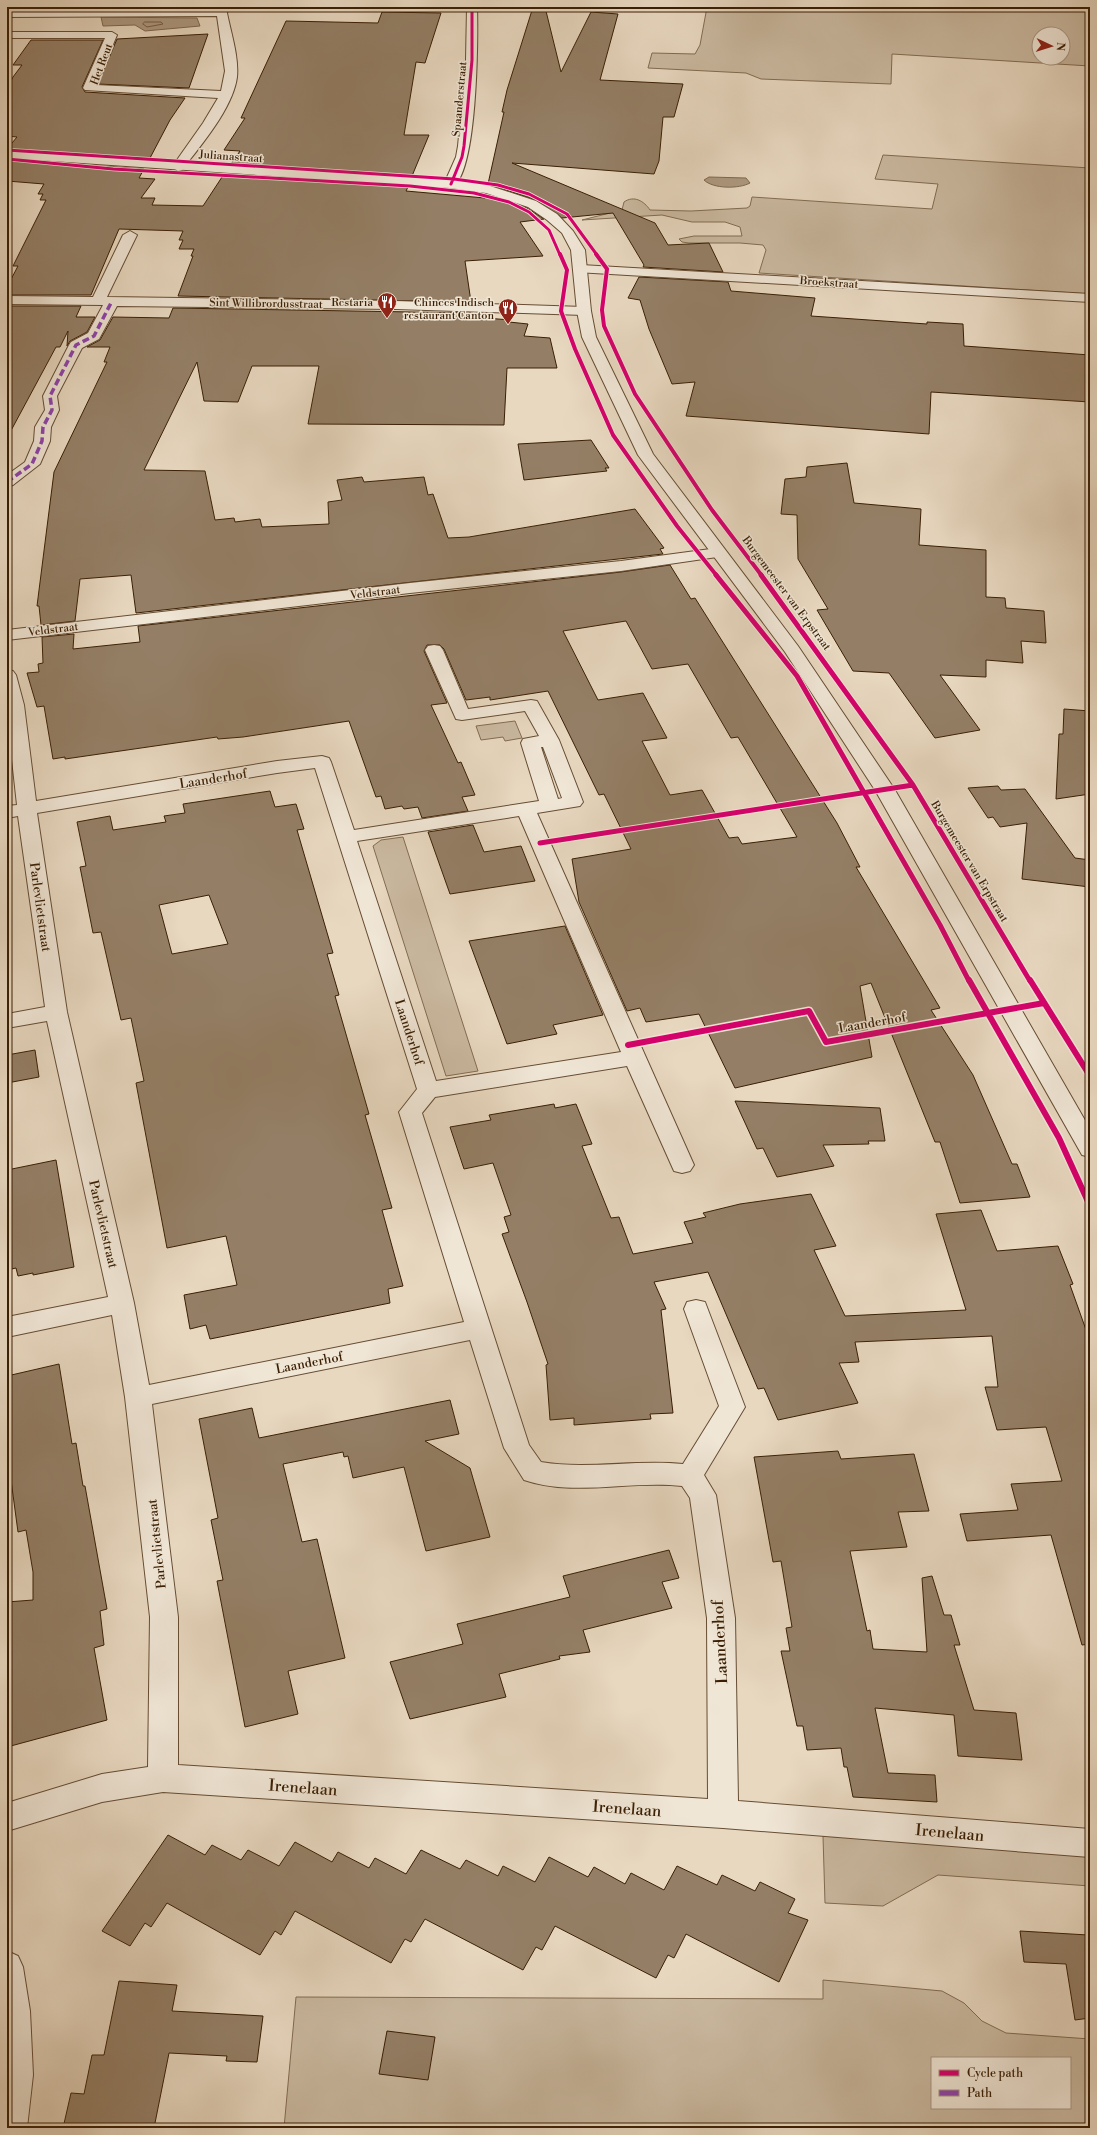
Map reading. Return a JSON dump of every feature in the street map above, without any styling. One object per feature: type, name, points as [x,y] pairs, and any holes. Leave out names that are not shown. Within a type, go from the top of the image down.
[{"type":"street","name":"Spaanderstraat","points":[[450,184],[462,157],[464,146],[472,67],[472,7]]},
{"type":"street","points":[[7,14],[58,10],[223,10],[231,76],[225,95],[178,167]]},
{"type":"street","name":"Het Reut","points":[[7,35],[112,35],[89,88],[225,95]]},
{"type":"street","name":"Julianastraat","points":[[7,154],[178,167],[450,184]]},
{"type":"street","points":[[450,184],[487,189],[509,195],[532,204],[552,216],[567,231],[578,250],[584,311],[589,337],[646,455],[792,650],[885,790],[1090,1149]]},
{"type":"street","points":[[7,482],[32,464],[42,441],[43,427],[52,410],[50,396],[76,345],[94,336],[105,301],[130,235]]},
{"type":"street","name":"Broekstraat","points":[[581,270],[615,270],[1090,298]]},
{"type":"street","name":"Sint Willibrordusstraat","points":[[7,300],[388,305],[584,311]]},
{"type":"street","name":"Veldstraat","points":[[7,635],[410,588],[621,566],[718,553]]},
{"type":"street","points":[[347,837],[550,805],[530,743],[550,740],[531,705],[462,715],[434,650]]},
{"type":"street","name":"Parlevlietstraat","points":[[7,675],[15,705],[17,810],[56,1012],[122,1303],[138,1397],[164,1617],[163,1778]]},
{"type":"street","name":"Laanderhof","points":[[17,810],[278,767],[322,762],[428,1090]]},
{"type":"street","points":[[525,809],[682,1166]]},
{"type":"street","points":[[7,1021],[56,1012]]},
{"type":"street","points":[[634,1057],[428,1090],[410,1112],[438,1205],[480,1328],[517,1448],[533,1472],[565,1476],[662,1472],[690,1476],[732,1407],[696,1309]]},
{"type":"street","points":[[7,1328],[122,1303]]},
{"type":"street","name":"Laanderhof","points":[[138,1397],[480,1328]]},
{"type":"street","name":"Laanderhof","points":[[690,1476],[703,1495],[721,1618],[723,1814]]},
{"type":"street","name":"Irenelaan","points":[[7,1817],[102,1788],[163,1778],[723,1814],[1090,1843]]},
{"type":"street","points":[[7,1967],[14,2011],[17,2075],[10,2128]]},
{"type":"shaded area","points":[[707,7],[827,9],[828,7],[1090,7],[1090,66],[1071,65],[1071,26],[1031,26],[1031,62],[892,54],[891,84],[761,79],[746,73],[648,68],[652,53],[695,54],[700,45]]},
{"type":"shaded area","points":[[883,155],[1090,168],[1090,294],[759,273],[766,250],[763,245],[740,243],[689,243],[682,242],[679,239],[694,236],[742,236],[740,227],[725,222],[692,222],[662,215],[582,220],[622,210],[624,202],[631,199],[642,202],[650,210],[691,211],[747,208],[750,206],[752,197],[932,209],[938,184],[875,179]]},
{"type":"shaded area","points":[[515,721],[522,738],[505,741],[503,737],[481,740],[476,726]]},
{"type":"shaded area","points":[[403,837],[478,1071],[446,1076],[373,846],[381,840]]},
{"type":"shaded area","points":[[823,1836],[1090,1853],[1090,1886],[938,1875],[883,1906],[825,1903]]},
{"type":"shaded area","points":[[823,1980],[942,1991],[964,2003],[982,2021],[1006,2033],[1090,2039],[1090,2128],[284,2128],[296,1997],[823,1999]]},
{"type":"water","points":[[101,17],[197,18],[200,26],[145,31],[135,25],[103,26]]},
{"type":"water","points":[[709,177],[746,178],[750,183],[726,187],[713,185],[704,180]]},
{"type":"building","points":[[533,7],[545,7],[561,72],[591,12],[618,14],[600,80],[683,84],[674,117],[663,117],[659,161],[654,174],[512,163],[655,223],[668,245],[709,243],[723,272],[643,267],[644,265],[613,213],[562,218],[536,200],[488,184],[504,112],[502,112],[507,90]]},
{"type":"building","points":[[382,12],[441,13],[425,63],[416,62],[404,135],[429,135],[412,176],[231,164],[240,151],[224,150],[245,118],[241,118],[286,21],[378,23]]},
{"type":"building","points":[[208,34],[189,88],[98,84],[117,39]]},
{"type":"building","points":[[31,40],[103,40],[82,87],[85,92],[185,98],[170,120],[150,158],[7,149],[17,137],[7,136],[7,89],[13,77],[22,65],[13,65]]},
{"type":"building","points":[[7,160],[144,169],[139,178],[155,179],[141,198],[155,198],[152,205],[203,206],[224,174],[408,187],[406,191],[485,198],[486,194],[527,208],[544,219],[520,222],[543,256],[465,261],[471,302],[178,296],[193,256],[191,256],[194,249],[179,249],[183,240],[179,240],[183,231],[119,229],[91,295],[7,295],[7,287],[18,266],[13,266],[46,200],[40,200],[43,194],[38,194],[44,184],[7,181]]},
{"type":"building","points":[[639,277],[728,282],[731,291],[815,298],[811,316],[927,324],[927,322],[963,324],[964,346],[1090,355],[1090,402],[931,392],[929,434],[686,416],[695,382],[672,384],[649,329],[640,300],[628,298]]},
{"type":"building","points":[[7,306],[81,306],[76,317],[95,317],[87,332],[70,341],[67,346],[68,331],[60,347],[56,347],[7,438]]},
{"type":"building","points":[[173,308],[473,313],[474,317],[510,320],[509,322],[528,324],[524,336],[550,338],[557,368],[507,368],[504,425],[308,424],[319,366],[252,366],[238,402],[204,401],[197,362],[144,470],[205,471],[215,520],[234,518],[235,522],[260,519],[262,527],[329,524],[328,502],[342,500],[337,480],[362,477],[364,482],[424,477],[428,495],[433,494],[448,538],[469,537],[635,509],[664,548],[660,549],[663,554],[136,613],[131,575],[80,579],[75,621],[41,625],[39,606],[37,606],[54,472],[107,362],[104,362],[110,347],[87,347],[100,340],[113,317],[169,318]]},
{"type":"building","points":[[591,440],[609,468],[605,468],[607,471],[524,480],[518,444]]},
{"type":"building","points":[[847,463],[854,503],[921,509],[919,545],[986,550],[986,597],[1005,598],[1006,608],[1044,611],[1046,643],[1021,641],[1023,663],[986,660],[986,677],[940,675],[980,730],[935,738],[889,673],[853,671],[817,610],[828,609],[798,559],[797,515],[781,514],[785,479],[806,477],[807,467]]},
{"type":"building","points":[[670,565],[691,599],[695,598],[837,823],[860,867],[856,867],[940,1008],[931,1010],[973,1075],[1012,1164],[1017,1164],[1030,1197],[960,1203],[940,1142],[935,1142],[871,983],[860,986],[872,1057],[735,1088],[699,1014],[646,1022],[640,1008],[627,1011],[579,902],[572,859],[631,849],[604,794],[599,795],[548,691],[490,700],[490,697],[466,700],[444,649],[440,645],[427,645],[424,651],[447,703],[431,705],[458,763],[461,762],[475,795],[462,797],[468,811],[422,818],[418,807],[404,809],[402,806],[385,809],[381,796],[376,797],[349,721],[243,737],[218,739],[217,737],[65,759],[65,757],[53,759],[44,706],[37,707],[27,673],[39,672],[38,664],[43,663],[42,637],[74,634],[73,649],[140,642],[138,626],[621,572]],"holes":[[[626,621],[652,669],[688,664],[731,738],[738,737],[797,837],[742,844],[738,837],[729,838],[702,790],[670,795],[642,741],[667,738],[643,693],[598,700],[563,631]]]},
{"type":"building","points":[[1064,709],[1090,711],[1090,794],[1056,799],[1059,734],[1063,734]]},
{"type":"building","points":[[998,786],[1001,790],[1025,789],[1075,858],[1090,860],[1090,887],[1022,879],[1027,823],[1000,827],[993,817],[988,818],[968,788]]},
{"type":"building","points":[[270,791],[275,807],[296,804],[304,829],[297,830],[333,953],[327,954],[339,995],[335,996],[369,1114],[365,1115],[392,1208],[382,1210],[403,1286],[388,1289],[390,1303],[210,1339],[206,1325],[190,1329],[184,1295],[237,1285],[226,1236],[167,1248],[136,1083],[144,1081],[131,1018],[121,1020],[101,932],[93,933],[80,867],[86,866],[77,822],[110,816],[113,830],[166,822],[164,816],[185,813],[183,804]],"holes":[[[209,895],[228,944],[172,954],[159,905]]]},
{"type":"building","points":[[473,825],[484,852],[521,846],[535,881],[450,894],[428,832]]},
{"type":"building","points":[[565,926],[603,1015],[553,1025],[557,1034],[507,1044],[469,941]]},
{"type":"building","points":[[35,1050],[39,1077],[7,1083],[7,1055]]},
{"type":"building","points":[[735,1101],[880,1108],[885,1141],[868,1141],[869,1144],[823,1145],[834,1166],[777,1177],[763,1148],[757,1149]]},
{"type":"building","points":[[554,1104],[555,1108],[576,1104],[592,1144],[582,1146],[611,1218],[619,1217],[633,1254],[693,1243],[684,1222],[706,1217],[703,1213],[740,1204],[811,1194],[836,1246],[814,1250],[845,1316],[966,1310],[936,1214],[981,1210],[997,1251],[1058,1246],[1073,1284],[1070,1285],[1090,1341],[1090,1644],[1082,1645],[1051,1535],[967,1541],[960,1514],[1018,1510],[1011,1484],[1062,1481],[1046,1427],[997,1430],[985,1387],[998,1387],[992,1336],[855,1342],[859,1362],[839,1363],[858,1403],[778,1420],[764,1388],[758,1389],[708,1272],[654,1282],[666,1309],[661,1310],[673,1413],[650,1414],[651,1419],[574,1425],[574,1418],[550,1420],[546,1365],[548,1364],[502,1234],[509,1232],[504,1217],[511,1215],[493,1163],[464,1169],[450,1127],[491,1120],[489,1115]]},
{"type":"building","points":[[56,1160],[74,1267],[33,1275],[33,1273],[18,1276],[16,1268],[7,1270],[7,1170]]},
{"type":"building","points":[[59,1364],[72,1444],[76,1443],[107,1609],[100,1611],[104,1645],[94,1648],[107,1720],[7,1747],[7,1602],[33,1600],[33,1572],[26,1530],[18,1532],[11,1480],[7,1481],[7,1376]]},
{"type":"building","points":[[450,1400],[459,1434],[425,1441],[470,1468],[490,1537],[426,1551],[404,1467],[353,1478],[348,1456],[344,1457],[343,1452],[283,1464],[302,1542],[317,1539],[345,1658],[288,1671],[298,1714],[245,1727],[217,1581],[223,1580],[211,1520],[218,1518],[199,1419],[252,1408],[259,1438]]},
{"type":"building","points":[[838,1451],[841,1459],[914,1454],[929,1511],[898,1512],[907,1547],[850,1551],[867,1631],[870,1630],[873,1649],[927,1652],[922,1578],[932,1576],[944,1615],[951,1615],[960,1645],[954,1645],[974,1710],[1016,1713],[1022,1760],[958,1756],[954,1715],[875,1708],[888,1773],[935,1775],[937,1802],[853,1797],[847,1767],[844,1767],[841,1748],[807,1750],[803,1726],[797,1726],[781,1651],[790,1651],[786,1628],[792,1627],[781,1561],[773,1562],[754,1457]]},
{"type":"building","points":[[669,1550],[679,1578],[662,1582],[672,1608],[583,1630],[590,1652],[559,1656],[560,1659],[499,1674],[506,1697],[410,1719],[390,1662],[463,1644],[457,1624],[570,1597],[563,1576]]},
{"type":"building","points":[[168,1835],[205,1855],[212,1845],[241,1860],[248,1850],[279,1866],[295,1842],[332,1862],[338,1852],[369,1868],[375,1858],[406,1874],[421,1850],[460,1869],[466,1860],[498,1876],[503,1866],[535,1882],[549,1857],[588,1877],[594,1867],[625,1884],[631,1873],[664,1890],[677,1866],[717,1885],[722,1875],[755,1891],[760,1882],[795,1899],[788,1913],[808,1920],[779,1982],[686,1934],[674,1958],[668,1955],[656,1978],[555,1926],[542,1950],[536,1947],[523,1970],[425,1919],[411,1942],[405,1939],[391,1963],[295,1911],[281,1935],[275,1931],[260,1955],[167,1903],[151,1927],[145,1923],[130,1946],[102,1931]]},
{"type":"building","points":[[1020,1931],[1088,1935],[1090,2018],[1075,2020],[1066,1964],[1024,1962]]},
{"type":"building","points":[[119,1981],[177,1985],[172,2011],[263,2016],[257,2062],[226,2061],[227,2056],[169,2053],[154,2128],[63,2128],[71,2093],[84,2094],[92,2055],[104,2055]]},
{"type":"building","points":[[387,2031],[435,2037],[428,2080],[379,2074]]},
{"type":"marked path","points":[[7,482],[32,464],[42,441],[43,427],[52,410],[50,396],[76,345],[94,336],[112,301]]},
{"type":"cycle path","points":[[451,184],[462,157],[464,146],[472,60],[472,7]]},
{"type":"cycle path","name":"Burgemeester van Erpstraat","points":[[7,150],[454,179],[498,185],[529,194],[567,214],[607,269],[602,310],[604,326],[635,394],[712,510],[792,615],[913,785],[1010,948],[1090,1076]]},
{"type":"cycle path","points":[[7,159],[113,169],[410,186],[474,193],[509,202],[529,212],[549,230],[567,270]]},
{"type":"cycle path","points":[[567,270],[561,311],[575,349],[613,435],[677,526],[797,676],[940,925],[986,1013],[1059,1138],[1090,1206]]},
{"type":"cycle path","points":[[540,843],[913,785]]},
{"type":"cycle path","points":[[628,1045],[809,1011],[826,1042],[1044,1003]]},
{"type":"place","name":"Restaria","points":[[387,319]]},
{"type":"place","name":"Chinees Indisch restaurant Canton","points":[[508,325]]}]
